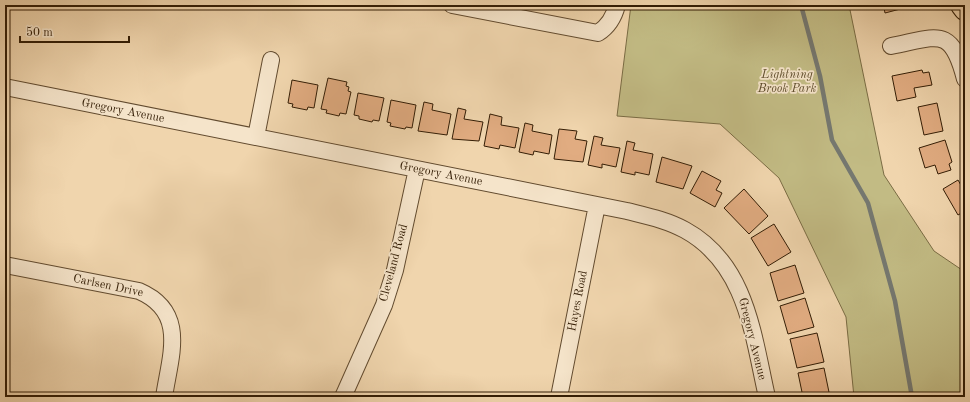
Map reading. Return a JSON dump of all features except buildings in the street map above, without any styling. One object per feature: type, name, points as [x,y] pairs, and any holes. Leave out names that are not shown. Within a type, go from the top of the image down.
[{"type":"highway","points":[[962,5],[965,9]]},
{"type":"street","points":[[452,5],[598,33],[608,26],[617,5]]},
{"type":"street","points":[[891,46],[936,38],[948,41],[958,54],[965,79]]},
{"type":"street","points":[[256,137],[271,60]]},
{"type":"street","name":"Gregory Avenue","points":[[5,87],[597,205],[647,216],[673,224],[697,238],[717,257],[734,279],[745,303],[767,397]]},
{"type":"street","name":"Cleveland Road","points":[[343,397],[386,298],[395,270],[417,169]]},
{"type":"street","name":"Hayes Road","points":[[559,397],[597,205]]},
{"type":"street","name":"Carlsen Drive","points":[[5,265],[139,291],[157,300],[164,308],[171,321],[173,340],[164,397]]},
{"type":"green space","name":"Lightning Brook Park","points":[[631,5],[849,5],[884,175],[934,251],[965,272],[965,397],[854,397],[846,317],[779,178],[720,124],[617,116]]},
{"type":"waterway","points":[[801,5],[820,76],[832,140],[868,203],[895,301],[912,397]]}]
